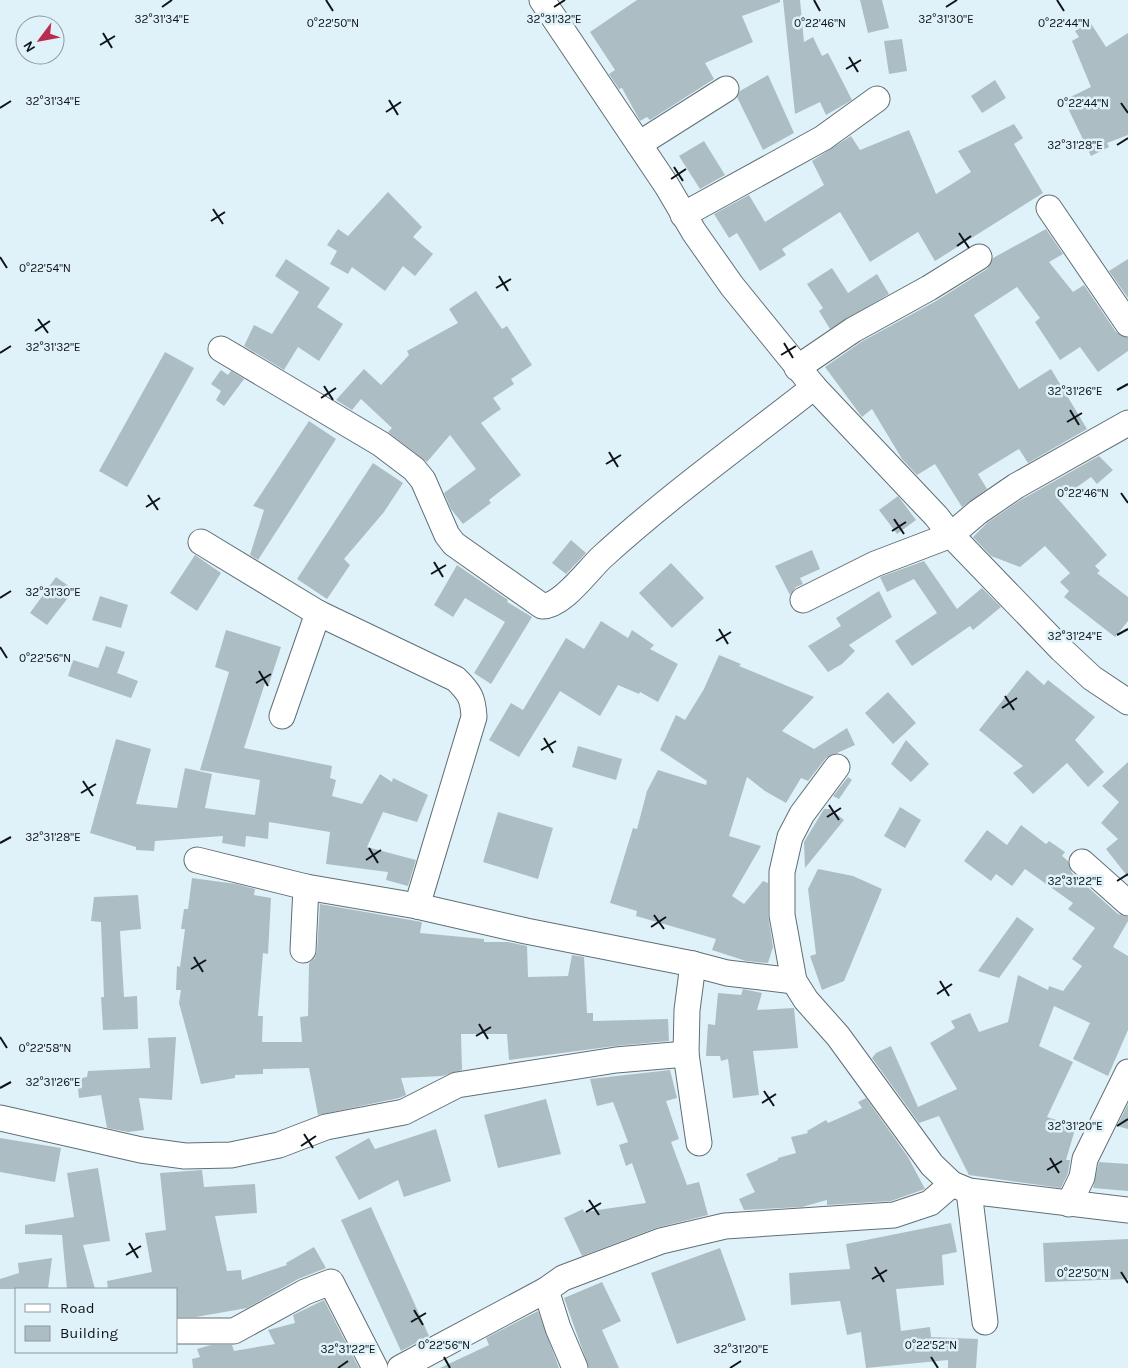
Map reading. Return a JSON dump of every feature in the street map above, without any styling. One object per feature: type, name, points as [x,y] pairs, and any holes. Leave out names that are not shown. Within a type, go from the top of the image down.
[{"type":"street","points":[[542,0],[639,144],[683,215],[732,286],[797,368],[936,516],[950,535],[1062,650],[1092,678],[1128,702]]},
{"type":"street","points":[[639,144],[726,89]]},
{"type":"street","points":[[683,215],[823,138],[878,99]]},
{"type":"street","points":[[1049,208],[1128,324]]},
{"type":"street","points":[[797,368],[853,330],[929,288],[979,257]]},
{"type":"street","points":[[221,349],[381,444],[414,469],[424,480],[447,534],[454,544],[542,606],[549,606],[558,601],[602,557],[691,483],[814,387]]},
{"type":"street","points":[[803,600],[875,564],[950,535],[978,512],[1016,486],[1128,423]]},
{"type":"street","points":[[201,542],[318,613],[456,679],[473,700],[474,718],[417,906]]},
{"type":"street","points":[[282,716],[318,613]]},
{"type":"street","points":[[837,767],[802,814],[790,837],[782,872],[782,915],[794,982],[806,1000],[838,1036],[932,1165],[961,1187],[1069,1204],[1128,1210]]},
{"type":"street","points":[[197,860],[306,887],[417,906],[526,931],[693,964],[727,973],[794,982]]},
{"type":"street","points":[[1082,862],[1128,903]]},
{"type":"street","points":[[302,950],[306,887]]},
{"type":"street","points":[[693,964],[687,1010],[686,1054],[699,1143]]},
{"type":"street","points":[[0,1118],[140,1150],[185,1156],[231,1155],[279,1145],[326,1127],[404,1112],[457,1085],[616,1060],[686,1054]]},
{"type":"street","points":[[1069,1204],[1082,1177],[1084,1159],[1128,1072]]},
{"type":"street","points":[[400,1368],[546,1290],[563,1278],[661,1241],[725,1226],[894,1214],[930,1203],[961,1187]]},
{"type":"street","points":[[961,1187],[985,1322]]},
{"type":"street","points":[[178,1331],[234,1331],[305,1292],[331,1282],[375,1368]]},
{"type":"street","points":[[546,1290],[558,1328],[575,1368]]},
{"type":"building","points":[[637,0],[780,0],[780,2],[742,16],[753,42],[705,63],[714,79],[650,120],[647,117],[640,121],[622,88],[619,89],[609,74],[615,70],[590,32]]},
{"type":"building","points":[[783,0],[800,0],[804,42],[813,37],[822,56],[828,53],[852,100],[826,115],[820,102],[795,114]]},
{"type":"building","points":[[860,0],[882,0],[889,28],[868,33]]},
{"type":"building","points":[[1090,22],[1106,47],[1128,33],[1128,135],[1107,143],[1109,147],[1091,156],[1064,100],[1091,87],[1072,41],[1079,37],[1075,31]]},
{"type":"building","points":[[902,39],[907,71],[889,74],[884,41]]},
{"type":"building","points":[[768,75],[794,133],[763,150],[737,97],[740,91]]},
{"type":"building","points":[[995,80],[1006,98],[982,113],[971,96]]},
{"type":"building","points":[[1014,124],[1023,138],[1014,144],[1043,193],[935,261],[918,232],[870,262],[840,212],[782,249],[786,255],[760,271],[737,233],[729,238],[714,214],[749,195],[765,222],[824,185],[812,161],[851,136],[860,150],[909,130],[936,194],[971,172],[958,151]]},
{"type":"building","points":[[704,141],[725,175],[700,189],[679,156]]},
{"type":"building","points":[[388,192],[422,227],[413,237],[433,254],[415,276],[403,266],[385,291],[352,267],[348,274],[330,264],[337,251],[327,245],[338,229],[348,236]]},
{"type":"building","points":[[1046,229],[1063,254],[1049,262],[1073,292],[1084,285],[1116,332],[1128,338],[1128,351],[1098,372],[1080,347],[1060,360],[1035,322],[1040,318],[1017,287],[974,315],[1019,389],[1051,369],[1087,429],[1028,463],[1019,449],[978,474],[987,489],[962,507],[935,464],[917,475],[902,459],[872,409],[862,417],[825,367],[861,342],[936,301],[987,269],[993,258]]},
{"type":"building","points":[[286,259],[330,288],[317,307],[343,324],[319,361],[298,347],[284,370],[244,346],[254,325],[272,334],[299,292],[275,276]]},
{"type":"building","points":[[1128,259],[1128,298],[1109,271]]},
{"type":"building","points":[[832,268],[848,293],[877,274],[889,294],[830,329],[819,311],[823,308],[807,284]]},
{"type":"building","points":[[476,291],[502,329],[507,326],[532,365],[511,379],[514,384],[493,398],[501,409],[481,423],[521,475],[489,500],[491,503],[463,524],[451,509],[444,493],[476,469],[450,435],[427,462],[388,432],[392,428],[361,399],[352,410],[336,400],[364,369],[381,385],[409,355],[407,351],[458,323],[449,309]]},
{"type":"building","points":[[165,352],[194,368],[127,487],[99,471]]},
{"type":"building","points":[[221,370],[228,375],[231,371],[244,379],[224,406],[216,400],[221,391],[211,384]]},
{"type":"building","points":[[309,421],[336,439],[258,560],[250,555],[264,510],[253,506]]},
{"type":"building","points":[[1099,456],[1113,470],[1097,484],[1091,477],[1059,500],[1107,555],[1095,566],[1100,571],[1097,573],[1128,597],[1128,621],[1115,637],[1064,597],[1069,591],[1060,582],[1070,573],[1045,546],[1020,567],[991,556],[973,537],[987,523],[1019,501]]},
{"type":"building","points":[[373,463],[403,483],[384,512],[344,559],[350,565],[327,599],[297,579]]},
{"type":"building","points":[[898,496],[916,520],[897,534],[879,510]]},
{"type":"building","points":[[571,540],[586,553],[566,574],[552,563]]},
{"type":"building","points":[[812,550],[820,569],[800,578],[803,584],[796,587],[790,595],[775,566]]},
{"type":"building","points":[[195,555],[221,573],[197,611],[170,593]]},
{"type":"building","points":[[924,561],[957,609],[982,588],[1001,607],[973,630],[970,626],[912,666],[895,641],[937,613],[914,579],[887,592],[880,577]]},
{"type":"building","points":[[671,563],[704,598],[672,628],[639,593]]},
{"type":"building","points":[[457,565],[508,600],[507,602],[532,617],[491,684],[474,673],[505,622],[465,598],[453,617],[434,605]]},
{"type":"building","points":[[56,577],[74,590],[47,625],[30,613]]},
{"type":"building","points":[[879,591],[892,617],[849,645],[855,651],[842,664],[828,672],[808,646],[841,626],[836,618]]},
{"type":"building","points":[[100,596],[128,605],[121,628],[92,620]]},
{"type":"building","points":[[601,621],[628,638],[632,630],[654,645],[650,649],[678,664],[658,702],[640,692],[639,694],[618,685],[600,716],[560,691],[519,757],[489,740],[511,703],[523,710],[566,638],[584,649]]},
{"type":"building","points":[[226,630],[281,647],[269,684],[265,683],[244,748],[332,766],[330,778],[336,780],[332,796],[362,804],[380,774],[392,782],[393,778],[428,795],[417,822],[383,812],[367,847],[416,860],[408,886],[386,880],[388,872],[326,864],[330,832],[269,822],[268,839],[246,836],[245,847],[222,843],[223,836],[155,841],[154,851],[136,850],[136,847],[90,833],[116,739],[151,749],[136,804],[177,808],[185,768],[212,774],[205,808],[255,815],[260,780],[200,770],[229,672],[215,667]]},
{"type":"building","points":[[106,646],[125,652],[117,673],[138,681],[131,698],[68,676],[73,660],[98,668]]},
{"type":"building","points":[[719,655],[741,664],[739,666],[814,697],[782,731],[814,749],[847,728],[855,745],[826,758],[808,781],[801,778],[786,803],[765,791],[747,777],[729,836],[761,846],[732,896],[744,904],[763,881],[768,883],[768,915],[773,947],[768,963],[746,961],[712,950],[716,939],[636,916],[637,911],[610,903],[633,828],[637,829],[647,791],[658,770],[706,785],[707,781],[660,750],[676,715],[685,720],[704,689]]},
{"type":"building","points":[[1027,670],[1044,685],[1048,680],[1095,717],[1075,740],[1104,772],[1088,787],[1067,763],[1033,794],[1013,773],[1023,766],[979,730]]},
{"type":"building","points":[[888,692],[916,723],[893,744],[865,713]]},
{"type":"building","points":[[906,740],[929,764],[911,782],[891,764]]},
{"type":"building","points":[[578,746],[622,759],[616,780],[572,767]]},
{"type":"building","points":[[1128,762],[1128,877],[1106,849],[1118,839],[1101,823],[1119,802],[1102,786]]},
{"type":"building","points":[[848,777],[852,780],[839,799],[833,796]]},
{"type":"building","points":[[900,807],[921,820],[905,848],[884,836]]},
{"type":"building","points":[[824,809],[830,809],[844,820],[805,868],[804,842]]},
{"type":"building","points":[[498,812],[553,828],[538,879],[483,862]]},
{"type":"building","points":[[1021,825],[1046,844],[1049,841],[1065,852],[1062,856],[1068,861],[1072,873],[1118,914],[1128,917],[1128,921],[1113,947],[1128,956],[1128,1030],[1108,1076],[1073,1059],[1090,1023],[1054,1006],[1039,1046],[1073,1062],[1047,1117],[1076,1126],[1066,1160],[1070,1160],[1068,1173],[1061,1188],[969,1175],[939,1116],[919,1123],[872,1058],[876,1053],[891,1046],[918,1107],[957,1089],[930,1043],[955,1028],[951,1021],[970,1013],[979,1032],[1008,1022],[1018,975],[1048,990],[1049,986],[1063,991],[1082,966],[1072,959],[1095,928],[1068,909],[1073,903],[1025,869],[1012,886],[996,874],[991,881],[964,861],[987,830],[1007,845]]},
{"type":"building","points":[[818,869],[853,876],[882,889],[844,981],[822,990],[810,956],[816,954],[808,889]]},
{"type":"building","points":[[192,878],[236,884],[255,889],[254,895],[271,898],[268,954],[263,953],[258,1016],[263,1016],[262,1042],[302,1042],[300,1017],[308,1016],[309,963],[315,958],[317,951],[320,904],[422,922],[420,933],[484,939],[484,942],[508,942],[527,946],[528,977],[568,976],[572,955],[584,957],[587,1013],[593,1013],[593,1021],[668,1019],[669,1041],[509,1060],[507,1034],[461,1034],[462,1070],[442,1076],[401,1078],[406,1095],[318,1115],[309,1068],[263,1069],[263,1074],[235,1075],[235,1078],[201,1084],[179,1003],[181,990],[176,990],[177,966],[180,967],[185,929],[181,929],[184,909],[188,909]]},
{"type":"building","points":[[138,895],[141,929],[120,931],[124,997],[137,996],[138,1029],[103,1030],[101,997],[104,997],[101,922],[91,921],[94,897]]},
{"type":"building","points":[[1017,917],[1034,929],[999,978],[978,971]]},
{"type":"building","points":[[743,989],[762,993],[757,1010],[794,1008],[798,1048],[753,1051],[759,1095],[733,1098],[728,1059],[721,1061],[720,1056],[706,1056],[708,1024],[715,1025],[718,993],[741,995]]},
{"type":"building","points":[[176,1037],[172,1100],[139,1098],[144,1130],[128,1132],[107,1128],[101,1095],[79,1098],[77,1079],[87,1077],[88,1071],[150,1068],[148,1038]]},
{"type":"building","points":[[670,1070],[677,1098],[666,1101],[679,1139],[671,1142],[687,1185],[699,1182],[708,1215],[656,1228],[582,1256],[564,1218],[583,1209],[584,1212],[646,1203],[632,1163],[626,1166],[619,1145],[628,1142],[613,1102],[597,1106],[590,1079]]},
{"type":"building","points":[[866,1098],[908,1157],[925,1189],[891,1201],[827,1205],[827,1200],[802,1207],[744,1210],[739,1199],[755,1192],[746,1174],[778,1160],[778,1158],[796,1153],[791,1137],[808,1133],[807,1131],[826,1120],[828,1123],[862,1108],[858,1102]]},
{"type":"building","points":[[546,1099],[561,1154],[498,1168],[484,1115]]},
{"type":"building","points":[[1128,1104],[1128,1129],[1117,1126]]},
{"type":"building","points":[[436,1129],[451,1181],[404,1197],[398,1180],[359,1200],[335,1157],[369,1138],[375,1149]]},
{"type":"building","points":[[0,1138],[61,1148],[55,1182],[0,1172]]},
{"type":"building","points":[[1099,1162],[1128,1164],[1128,1191],[1093,1188]]},
{"type":"building","points":[[98,1168],[110,1241],[83,1245],[95,1288],[67,1288],[62,1235],[25,1234],[25,1225],[74,1217],[67,1173]]},
{"type":"building","points":[[202,1170],[204,1187],[255,1184],[257,1213],[215,1216],[227,1271],[241,1270],[242,1280],[287,1265],[286,1263],[314,1247],[326,1268],[298,1279],[247,1308],[196,1317],[178,1317],[178,1288],[108,1288],[107,1281],[152,1272],[145,1233],[166,1230],[160,1173]]},
{"type":"building","points":[[371,1207],[429,1336],[401,1351],[341,1220]]},
{"type":"building","points":[[951,1223],[957,1252],[942,1255],[944,1285],[896,1289],[901,1331],[930,1327],[931,1337],[978,1339],[976,1368],[948,1368],[948,1360],[866,1368],[861,1332],[847,1335],[840,1301],[791,1305],[789,1273],[850,1269],[846,1244]]},
{"type":"building","points":[[1128,1239],[1128,1279],[1045,1282],[1043,1243]]},
{"type":"building","points":[[720,1248],[746,1320],[677,1344],[651,1273]]},
{"type":"building","points":[[52,1258],[48,1288],[0,1289],[0,1279],[19,1273],[18,1263]]},
{"type":"building","points":[[602,1282],[621,1321],[602,1330],[619,1368],[589,1368],[564,1298]]},
{"type":"building","points":[[324,1300],[359,1368],[193,1368],[192,1359],[200,1357],[197,1349],[211,1345],[232,1345],[234,1351],[275,1344],[268,1330],[295,1323],[293,1315]]},
{"type":"building","points":[[538,1311],[559,1368],[440,1368],[489,1345],[486,1338]]}]
